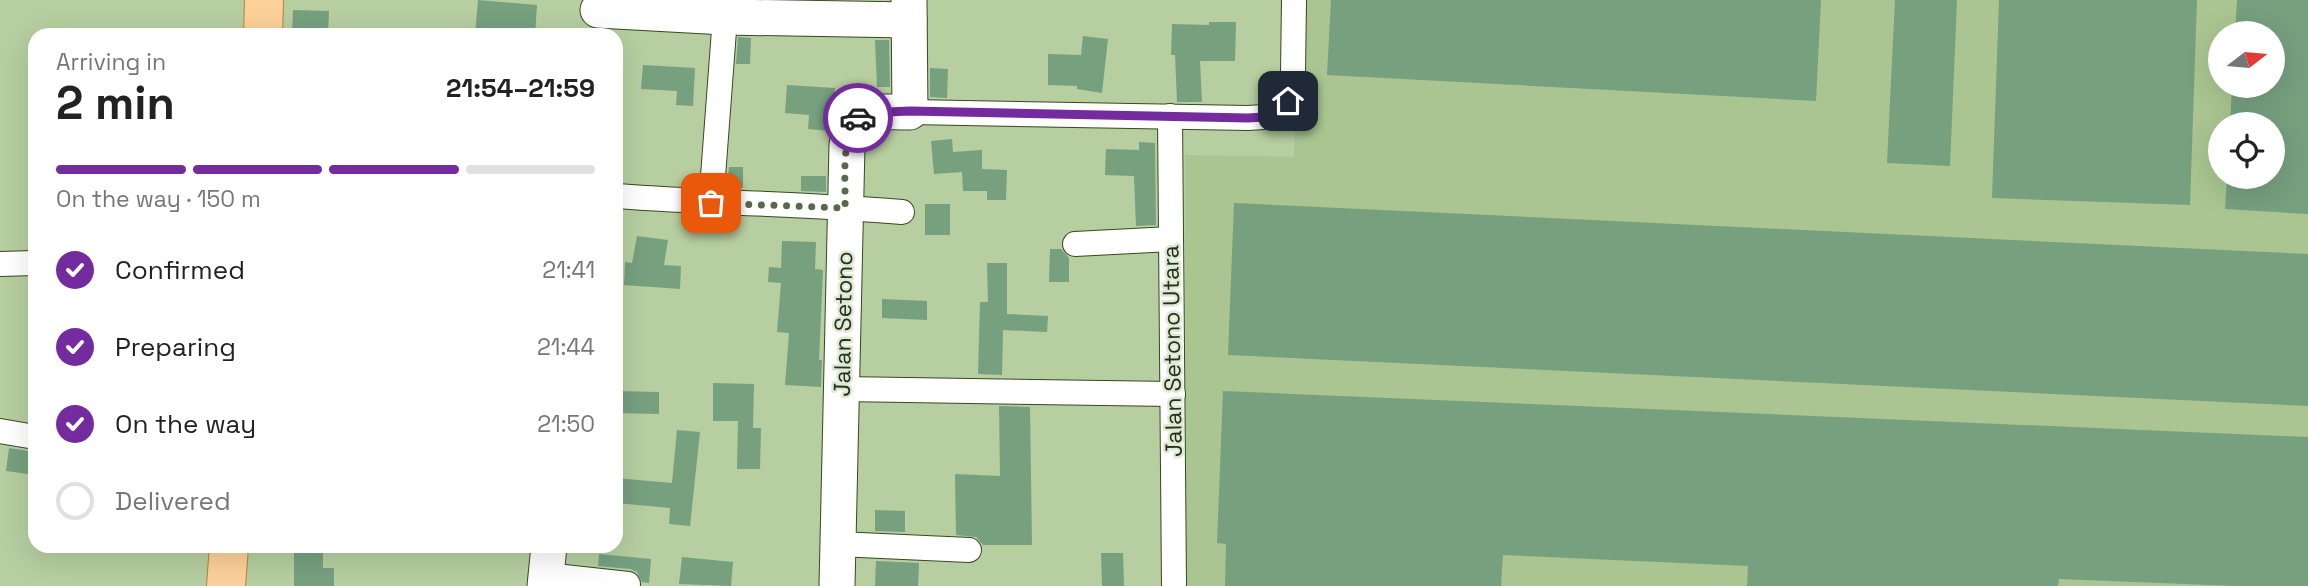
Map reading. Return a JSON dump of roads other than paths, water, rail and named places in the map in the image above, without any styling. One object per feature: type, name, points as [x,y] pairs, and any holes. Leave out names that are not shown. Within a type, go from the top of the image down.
[{"type":"main road","points":[[263,28],[264,0]]},
{"type":"main road","points":[[226,586],[228,553]]},
{"type":"street","points":[[598,15],[725,17],[909,10],[910,111],[1248,118],[1279,116],[1288,101],[1293,73],[1294,0]]},
{"type":"street","points":[[711,203],[725,17]]},
{"type":"street","name":"Jalan Setono","points":[[837,586],[847,145],[850,129],[857,119],[866,115],[910,111]]},
{"type":"street","name":"Jalan Setono Utara","points":[[1170,116],[1174,586]]},
{"type":"street","points":[[623,197],[902,212]]},
{"type":"street","points":[[1076,244],[1171,239]]},
{"type":"street","points":[[0,264],[28,263]]},
{"type":"street","points":[[842,389],[1173,394]]},
{"type":"street","points":[[0,431],[28,436]]},
{"type":"street","points":[[838,544],[969,550]]},
{"type":"street","points":[[547,569],[628,584]]}]
